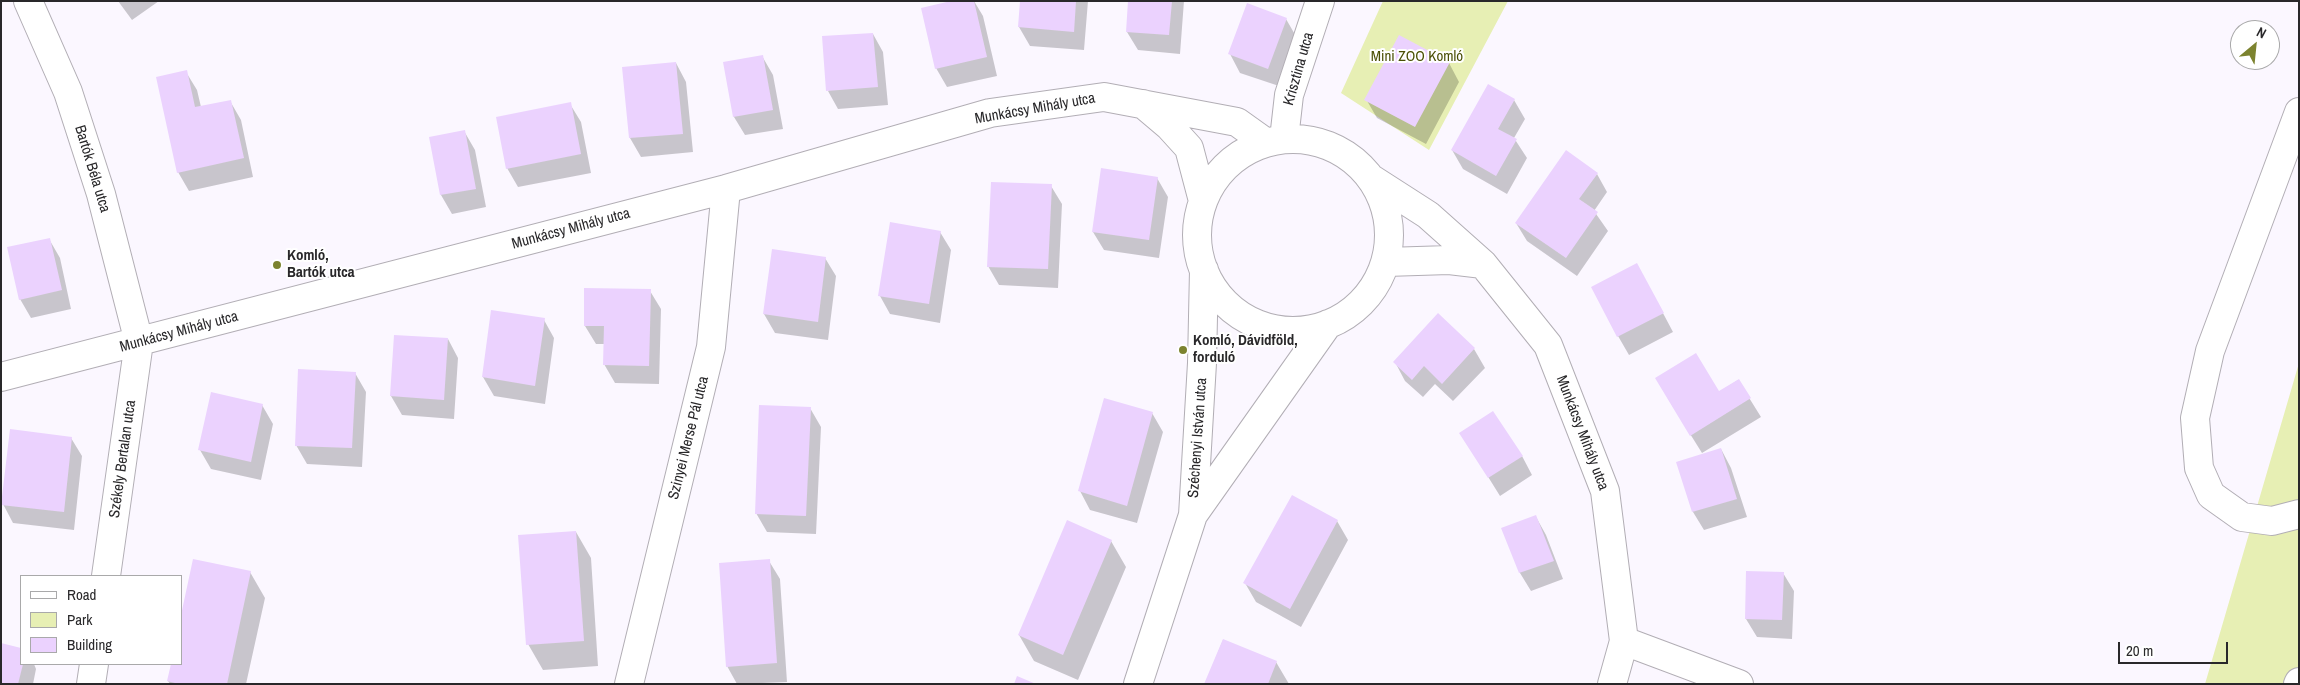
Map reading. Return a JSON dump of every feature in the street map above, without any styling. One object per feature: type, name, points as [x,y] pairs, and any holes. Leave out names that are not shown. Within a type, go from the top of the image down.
[{"type":"street","name":"Bartók Béla utca","points":[[28,1],[68,92],[100,194],[139,342]]},
{"type":"street","name":"Krisztina utca","points":[[1275,140],[1320,1]]},
{"type":"street","name":"Munkácsy Mihály utca","points":[[1,377],[726,189],[990,114],[1104,97],[1237,122],[1275,140]]},
{"type":"street","points":[[1143,103],[1169,126],[1189,148],[1203,201]]},
{"type":"street","points":[[2299,112],[2210,350],[2195,418],[2200,468],[2211,495],[2242,516],[2272,521],[2299,514]]},
{"type":"street","points":[[1275,140],[1317,141],[1348,156],[1372,180],[1385,205],[1390,233],[1386,262],[1373,288],[1353,310],[1328,324],[1307,330],[1286,330],[1265,326],[1246,318],[1229,305],[1214,289],[1204,270],[1198,248],[1198,224],[1203,201],[1218,175],[1239,155],[1275,140]]},
{"type":"street","name":"Munkácsy Mihály utca","points":[[1372,180],[1428,215],[1483,264],[1548,345],[1605,491],[1624,641],[1612,684]]},
{"type":"street","name":"Szinyei Merse Pál utca","points":[[629,684],[711,347],[726,189]]},
{"type":"street","points":[[1386,262],[1449,260],[1483,264]]},
{"type":"street","name":"Széchenyi István utca","points":[[1138,684],[1193,515],[1202,363],[1204,270]]},
{"type":"street","name":"Széchenyi István utca","points":[[1193,515],[1328,324]]},
{"type":"street","name":"Székely Bertalan utca","points":[[106,575],[139,342]]},
{"type":"street","points":[[1624,641],[1739,684]]},
{"type":"street","points":[[91,684],[94,665]]},
{"type":"green space","name":"Mini ZOO Komló","points":[[1383,1],[1508,1],[1429,150],[1341,93]]},
{"type":"green space","points":[[2299,363],[2299,684],[2205,684]]},
{"type":"building","points":[[951,1],[974,1],[987,57],[935,69],[921,8]]},
{"type":"building","points":[[1020,1],[1076,1],[1074,32],[1018,27]]},
{"type":"building","points":[[1128,1],[1172,1],[1169,35],[1126,32]]},
{"type":"building","points":[[1247,3],[1287,18],[1268,69],[1228,54]]},
{"type":"building","points":[[873,33],[878,87],[826,91],[822,36]]},
{"type":"building","points":[[1399,35],[1450,62],[1415,127],[1364,100]]},
{"type":"building","points":[[763,55],[773,110],[733,117],[723,62]]},
{"type":"building","points":[[676,62],[683,134],[629,138],[622,67]]},
{"type":"building","points":[[187,70],[195,107],[231,100],[244,158],[177,173],[156,77]]},
{"type":"building","points":[[1488,84],[1515,99],[1498,129],[1517,139],[1496,176],[1451,150]]},
{"type":"building","points":[[571,102],[581,154],[506,169],[496,117]]},
{"type":"building","points":[[465,130],[476,189],[440,195],[429,137]]},
{"type":"building","points":[[1566,150],[1598,173],[1579,199],[1598,212],[1566,258],[1515,223]]},
{"type":"building","points":[[1101,168],[1158,177],[1149,240],[1092,232]]},
{"type":"building","points":[[991,182],[1052,184],[1048,269],[987,267]]},
{"type":"building","points":[[890,222],[941,231],[929,304],[878,296]]},
{"type":"building","points":[[50,238],[62,290],[19,300],[7,247]]},
{"type":"building","points":[[772,249],[826,257],[818,322],[763,314]]},
{"type":"building","points":[[1637,263],[1664,313],[1617,337],[1591,287]]},
{"type":"building","points":[[584,288],[651,289],[649,366],[603,365],[604,326],[584,326]]},
{"type":"building","points":[[491,310],[545,318],[535,386],[482,377]]},
{"type":"building","points":[[1438,313],[1475,348],[1442,384],[1424,366],[1412,380],[1393,362]]},
{"type":"building","points":[[394,335],[448,338],[444,400],[390,396]]},
{"type":"building","points":[[1696,353],[1719,391],[1739,379],[1751,398],[1690,436],[1655,378]]},
{"type":"building","points":[[298,369],[356,372],[352,448],[295,446]]},
{"type":"building","points":[[211,392],[263,404],[251,462],[198,450]]},
{"type":"building","points":[[1104,398],[1153,412],[1127,506],[1078,491]]},
{"type":"building","points":[[759,405],[811,407],[806,516],[755,514]]},
{"type":"building","points":[[1493,411],[1523,456],[1488,478],[1459,433]]},
{"type":"building","points":[[10,429],[72,437],[64,512],[1,505]]},
{"type":"building","points":[[1721,448],[1737,499],[1692,512],[1676,462]]},
{"type":"building","points":[[1292,495],[1338,520],[1290,609],[1243,583]]},
{"type":"building","points":[[1536,515],[1554,561],[1519,573],[1501,528]]},
{"type":"building","points":[[1067,520],[1112,540],[1063,655],[1018,635]]},
{"type":"building","points":[[576,531],[584,641],[526,645],[518,535]]},
{"type":"building","points":[[193,559],[251,571],[227,684],[179,684],[167,681],[171,665],[182,665],[182,610]]},
{"type":"building","points":[[770,559],[777,663],[726,667],[719,563]]},
{"type":"building","points":[[1746,571],[1784,572],[1782,620],[1745,619]]},
{"type":"building","points":[[1223,639],[1277,661],[1268,684],[1204,684]]},
{"type":"building","points":[[1,643],[20,648],[20,665],[23,665],[18,684],[1,684]]},
{"type":"building","points":[[1017,676],[1036,684],[1014,684]]},
{"type":"place","name":"Komló, Bartók utca","points":[[277,265]]},
{"type":"place","name":"Komló, Dávidföld, forduló","points":[[1183,350]]}]
